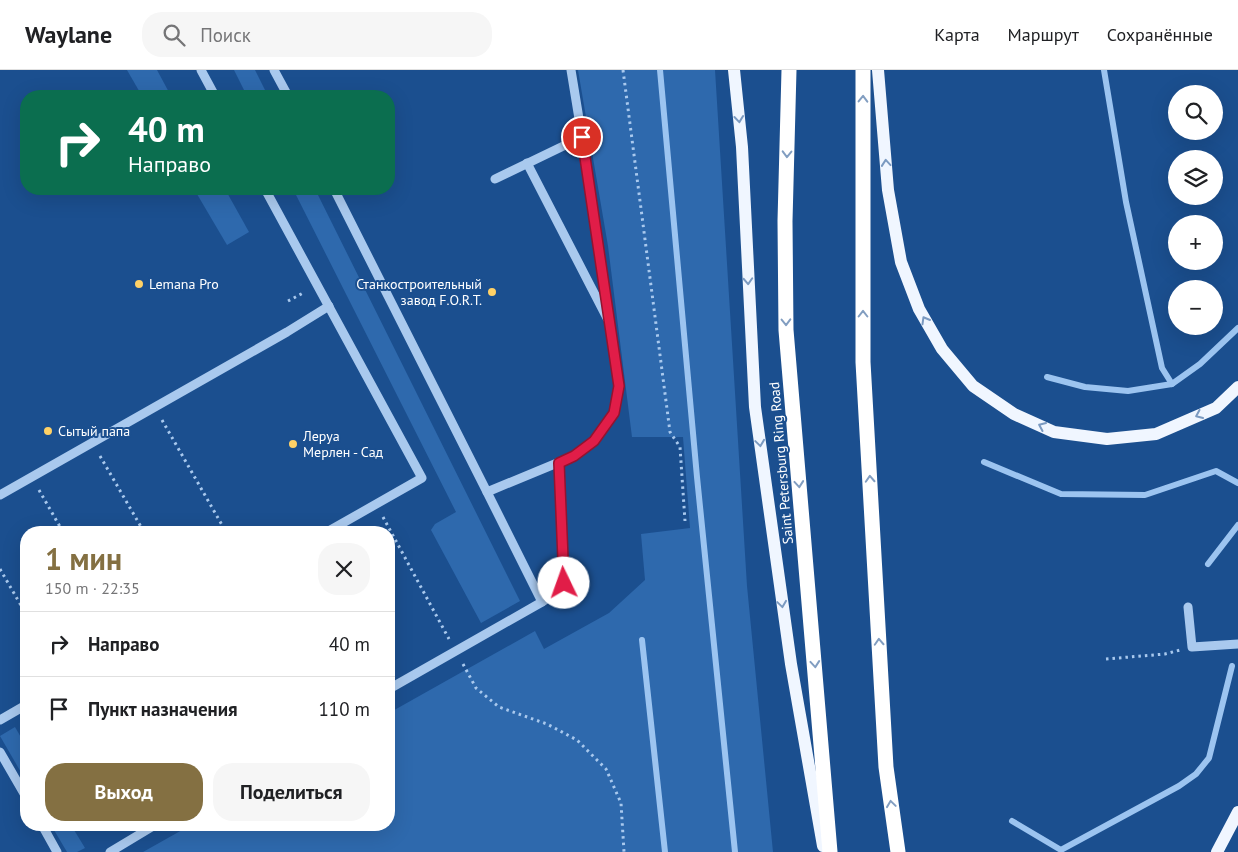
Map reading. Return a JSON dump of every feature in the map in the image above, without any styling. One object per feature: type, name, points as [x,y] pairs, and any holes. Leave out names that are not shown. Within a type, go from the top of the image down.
[{"type":"highway","name":"Saint Petersburg Ring Road","points":[[789,70],[785,221],[786,330],[830,852]]},
{"type":"highway","points":[[863,70],[863,362],[886,767],[898,852]]},
{"type":"main road","points":[[734,70],[742,147],[755,407],[791,664],[824,852]]},
{"type":"main road","points":[[878,70],[888,190],[901,262],[919,309],[942,349],[973,386],[1014,414],[1054,432],[1107,439],[1156,434],[1216,408],[1238,387]]},
{"type":"main road","points":[[1217,852],[1238,812]]},
{"type":"lane","points":[[201,70],[212,90]]},
{"type":"lane","points":[[274,70],[285,90]]},
{"type":"lane","points":[[487,492],[574,456],[594,441],[614,413],[619,386],[571,70]]},
{"type":"lane","points":[[495,179],[582,137]]},
{"type":"lane","points":[[527,163],[611,325]]},
{"type":"lane","points":[[268,195],[422,478],[338,526]]},
{"type":"lane","points":[[337,195],[542,602]]},
{"type":"lane","points":[[0,496],[287,332],[329,306]]},
{"type":"lane","points":[[395,686],[542,602],[555,594],[564,583],[559,463]]},
{"type":"lane","points":[[1188,608],[1192,647],[1238,644]]},
{"type":"lane","points":[[0,720],[20,708]]},
{"type":"lane","points":[[0,752],[20,787]]},
{"type":"lane","points":[[46,831],[58,852]]},
{"type":"lane","points":[[110,852],[144,831]]},
{"type":"path","points":[[622,70],[670,432],[680,447],[684,522]]},
{"type":"path","points":[[155,407],[223,526]]},
{"type":"path","points":[[100,456],[141,526]]},
{"type":"path","points":[[32,478],[60,526]]},
{"type":"path","points":[[376,504],[388,526]]},
{"type":"path","points":[[395,539],[476,688],[498,707],[547,724],[577,740],[606,769],[621,802],[624,852]]},
{"type":"path","points":[[0,569],[20,604]]},
{"type":"path","points":[[1106,659],[1165,654],[1192,647]]},
{"type":"shaded area","points":[[127,70],[157,70],[168,90],[139,90]]},
{"type":"shaded area","points":[[234,70],[255,70],[265,90],[244,90]]},
{"type":"shaded area","points":[[578,70],[715,70],[747,586],[773,852],[143,852],[180,831],[395,831],[395,710],[535,631],[544,649],[609,613],[645,580],[641,534],[690,528],[683,437],[632,437],[608,246]]},
{"type":"shaded area","points":[[198,195],[228,195],[249,232],[227,245]]},
{"type":"shaded area","points":[[296,195],[318,195],[520,601],[481,623],[431,530],[435,524],[456,512]]},
{"type":"shaded area","points":[[15,727],[20,736],[20,771],[0,736]]},
{"type":"shaded area","points":[[55,831],[75,831],[85,848],[77,852],[67,852]]},
{"type":"waterway","points":[[660,70],[697,477],[735,852]]},
{"type":"waterway","points":[[1104,70],[1126,202],[1162,368],[1172,384]]},
{"type":"waterway","points":[[1047,377],[1085,387],[1128,391],[1172,384],[1200,364],[1238,328]]},
{"type":"waterway","points":[[984,462],[1061,494],[1145,495],[1216,471],[1238,483]]},
{"type":"waterway","points":[[1208,564],[1238,525]]},
{"type":"waterway","points":[[642,640],[665,852]]},
{"type":"waterway","points":[[1012,821],[1061,850],[1179,786],[1196,774],[1209,758],[1232,666]]},
{"type":"place","name":"Lemana Pro","points":[[139,284]]},
{"type":"place","name":"Станкостроительный завод F.O.R.T.","points":[[492,292]]},
{"type":"place","name":"Сытый папа","points":[[48,431]]},
{"type":"place","name":"Леруа Мерлен - Сад","points":[[293,444]]},
{"type":"route","points":[[564,583],[559,463],[574,456],[594,441],[614,413],[619,386],[582,137]]}]
